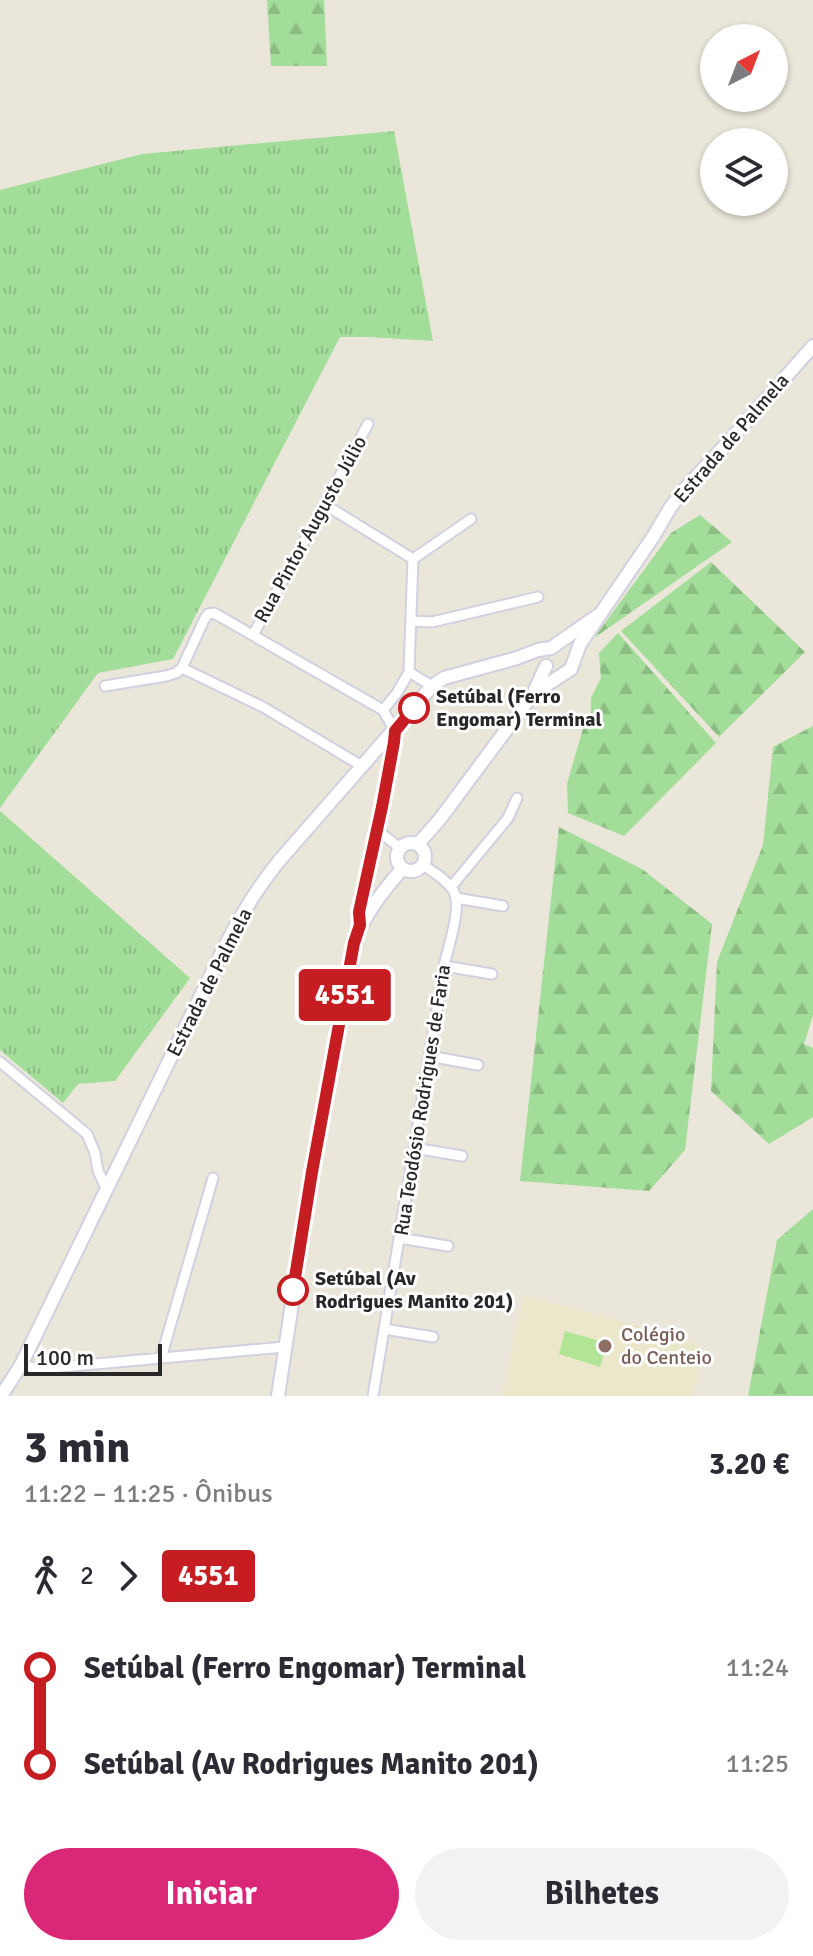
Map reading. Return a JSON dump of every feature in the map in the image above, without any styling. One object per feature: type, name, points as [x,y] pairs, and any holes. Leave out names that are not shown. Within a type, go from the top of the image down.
[{"type":"street","name":"Estrada de Palmela","points":[[574,661],[580,644],[682,492],[813,346]]},
{"type":"street","name":"Rua Pintor Augusto Júlio","points":[[253,635],[368,424]]},
{"type":"street","points":[[324,504],[413,559]]},
{"type":"street","points":[[413,559],[471,519]]},
{"type":"street","points":[[383,710],[409,672],[413,559]]},
{"type":"street","points":[[411,621],[432,622],[538,597]]},
{"type":"street","points":[[105,686],[176,673],[182,668],[204,620],[208,614],[214,613],[383,710],[395,731],[359,912],[360,925]]},
{"type":"street","name":"Estrada de Palmela","points":[[1,1396],[21,1365],[244,909],[279,861],[432,686],[444,678],[553,647],[600,614]]},
{"type":"street","points":[[418,844],[533,694],[546,665],[546,655],[553,647],[560,645],[572,652],[574,661],[571,669],[533,694]]},
{"type":"street","name":"Estrada de Palmela","points":[[517,658],[546,665]]},
{"type":"street","points":[[546,665],[555,674],[563,674]]},
{"type":"street","points":[[182,668],[263,707],[362,766]]},
{"type":"street","points":[[409,672],[432,686]]},
{"type":"street","points":[[451,887],[508,818],[517,798]]},
{"type":"street","points":[[377,830],[400,848]]},
{"type":"street","points":[[406,843],[418,844],[425,856],[423,865],[411,871],[402,869],[396,856],[400,848],[406,843]]},
{"type":"street","points":[[423,865],[451,887],[456,898],[503,906]]},
{"type":"street","points":[[278,1396],[312,1172],[354,943],[360,925],[402,869]]},
{"type":"street","name":"Rua Teodósio Rodrigues de Faria","points":[[373,1396],[456,898]]},
{"type":"street","points":[[444,966],[492,974]]},
{"type":"street","points":[[429,1056],[478,1065]]},
{"type":"street","points":[[0,1062],[87,1134],[106,1188]]},
{"type":"street","points":[[414,1148],[462,1156]]},
{"type":"street","points":[[161,1358],[213,1178]]},
{"type":"street","points":[[399,1238],[448,1246]]},
{"type":"street","points":[[384,1329],[433,1337]]},
{"type":"street","points":[[21,1365],[40,1369],[284,1347]]},
{"type":"shaded area","name":"Colégio do Centeio","points":[[524,1295],[693,1341],[703,1351],[693,1396],[502,1396]]},
{"type":"green space","points":[[267,0],[324,0],[327,66],[271,66]]},
{"type":"green space","points":[[394,131],[433,341],[340,337],[173,659],[98,673],[0,808],[0,190],[142,154]]},
{"type":"green space","points":[[700,515],[732,542],[594,638],[671,533]]},
{"type":"green space","points":[[711,562],[805,652],[719,737],[621,631]]},
{"type":"green space","points":[[618,633],[716,743],[624,836],[568,813],[567,784],[591,711],[591,698],[601,678],[599,653]]},
{"type":"green space","points":[[813,726],[813,1015],[804,1044],[813,1048],[813,1117],[769,1144],[711,1091],[717,962],[763,845],[773,747]]},
{"type":"green space","points":[[0,811],[190,978],[115,1081],[78,1084],[63,1103],[0,1050]]},
{"type":"green space","points":[[559,827],[642,869],[712,924],[685,1150],[649,1191],[520,1181]]},
{"type":"green space","points":[[813,1209],[813,1396],[748,1396],[777,1240]]},
{"type":"green space","points":[[565,1331],[607,1343],[600,1367],[559,1354]]},
{"type":"bus line","name":"4551","points":[[293,1290],[354,943],[360,925],[359,912],[395,731],[414,708]]},
{"type":"place","name":"Setúbal (Ferro Engomar) Terminal","points":[[414,708]]},
{"type":"place","name":"Setúbal (Av Rodrigues Manito 201)","points":[[293,1290]]},
{"type":"place","name":"Colégio do Centeio","points":[[605,1346]]}]
